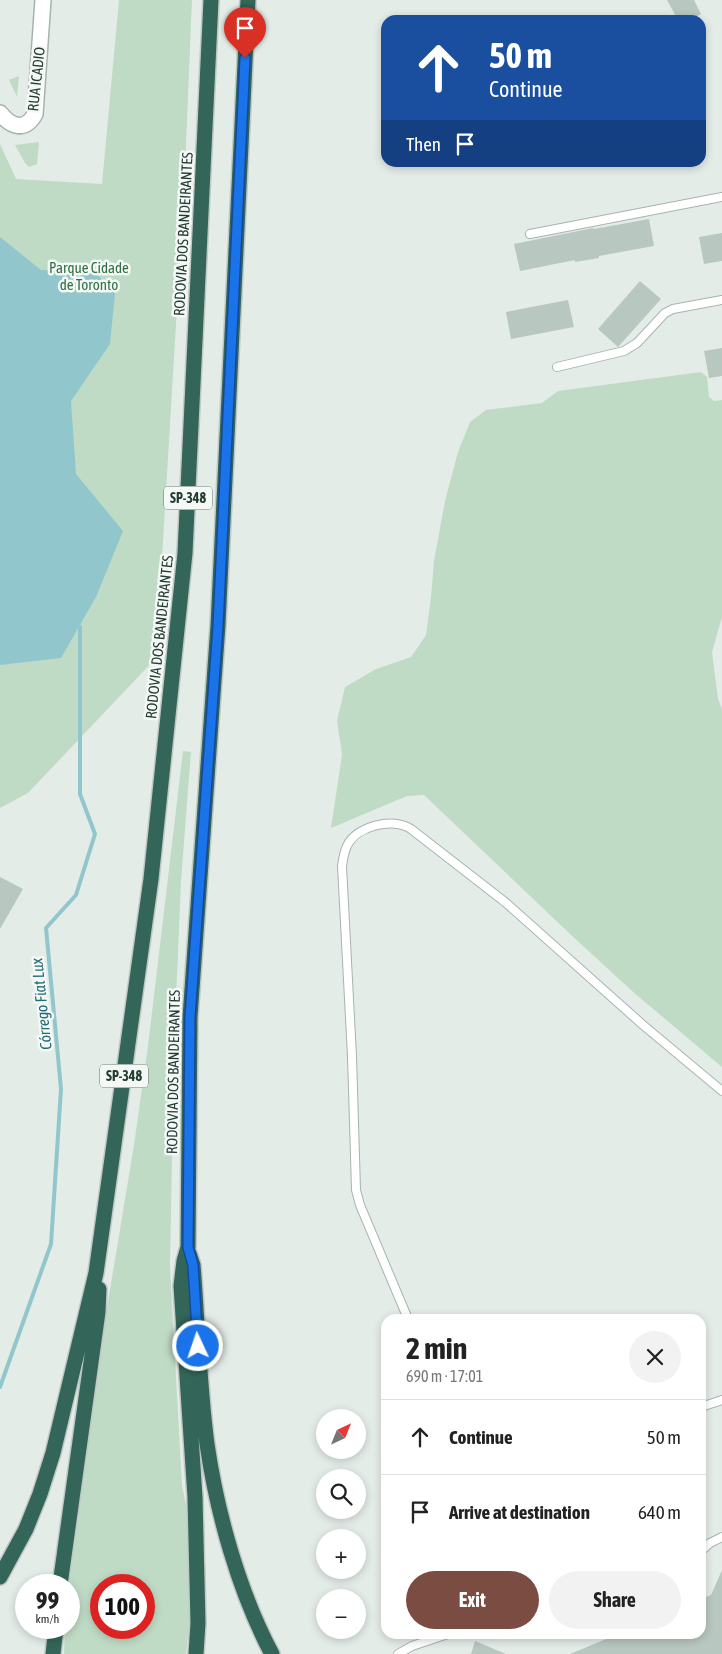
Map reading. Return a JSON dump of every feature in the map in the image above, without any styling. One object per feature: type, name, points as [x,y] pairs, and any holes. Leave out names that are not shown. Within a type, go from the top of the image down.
[{"type":"highway","name":"RODOVIA DOS BANDEIRANTES","points":[[96,1273],[151,879],[185,553],[211,0]]},
{"type":"highway","name":"RODOVIA DOS BANDEIRANTES","points":[[188,1247],[190,1017],[218,626],[248,0]]},
{"type":"highway","points":[[188,1247],[181,1286],[195,1497],[198,1622],[196,1654]]},
{"type":"highway","points":[[188,1247],[193,1265],[199,1364],[207,1444],[219,1507],[239,1577],[261,1634],[272,1654]]},
{"type":"highway","points":[[0,1577],[26,1529],[53,1453],[96,1273]]},
{"type":"highway","points":[[62,1574],[98,1312],[99,1293],[96,1273]]},
{"type":"highway","points":[[53,1654],[55,1639]]},
{"type":"street","name":"RUA ICADIO","points":[[0,113],[9,123],[18,126],[26,125],[32,121],[35,114],[43,0]]},
{"type":"lane","points":[[530,234],[722,197]]},
{"type":"lane","points":[[557,367],[624,351],[637,343],[665,313],[673,309],[722,300]]},
{"type":"lane","points":[[406,1314],[360,1205],[356,1190],[352,1056],[342,866],[346,846],[355,836],[364,830],[387,823],[399,823],[411,829],[505,902],[722,1091]]},
{"type":"lane","points":[[706,1405],[722,1400]]},
{"type":"lane","points":[[706,1547],[722,1537]]},
{"type":"lane","points":[[398,1654],[412,1646],[433,1639]]},
{"type":"green space","name":"Parque Cidade de Toronto","points":[[119,0],[192,0],[184,191],[156,658],[28,793],[0,808],[0,144],[16,179],[102,184]]},
{"type":"green space","points":[[19,76],[17,97],[9,80]]},
{"type":"green space","points":[[39,142],[37,164],[29,167],[15,145]]},
{"type":"green space","points":[[701,372],[707,377],[709,397],[714,401],[722,400],[722,617],[712,652],[718,699],[722,709],[722,1067],[632,991],[424,795],[407,796],[331,828],[342,755],[337,721],[345,687],[376,669],[411,657],[426,635],[434,561],[445,501],[458,452],[470,422],[486,410],[542,403],[558,391]]},
{"type":"green space","points":[[183,751],[191,752],[181,881],[174,1048],[170,1267],[182,1486],[188,1514],[191,1607],[186,1654],[64,1654],[65,1639],[80,1639],[80,1574],[70,1574],[105,1320],[134,1145],[148,1046]]},
{"type":"water","points":[[0,237],[41,270],[93,270],[115,293],[110,344],[71,401],[76,474],[123,531],[96,597],[61,658],[0,665]]},
{"type":"building","points":[[667,0],[694,0],[701,14],[699,15],[675,15]]},
{"type":"building","points":[[649,219],[654,246],[599,256],[599,258],[575,262],[575,260],[520,271],[514,244]]},
{"type":"building","points":[[722,233],[722,261],[704,264],[699,237]]},
{"type":"building","points":[[640,281],[661,299],[618,347],[598,329]]},
{"type":"building","points":[[568,300],[574,327],[511,339],[506,312]]},
{"type":"building","points":[[722,348],[722,376],[709,378],[704,351]]},
{"type":"building","points":[[0,877],[23,889],[0,929]]},
{"type":"building","points":[[722,1570],[722,1654],[570,1654],[606,1639],[706,1639],[706,1597],[711,1595]]},
{"type":"building","points":[[475,1641],[506,1654],[471,1654]]},
{"type":"waterway","name":"Córrego Fiat Lux","points":[[0,1387],[51,1244],[61,1089],[46,928],[76,895],[95,834],[80,794],[80,627]]},
{"type":"route","points":[[198,1346],[193,1265],[188,1247],[190,1017],[218,626],[224,463],[245,58]]}]
